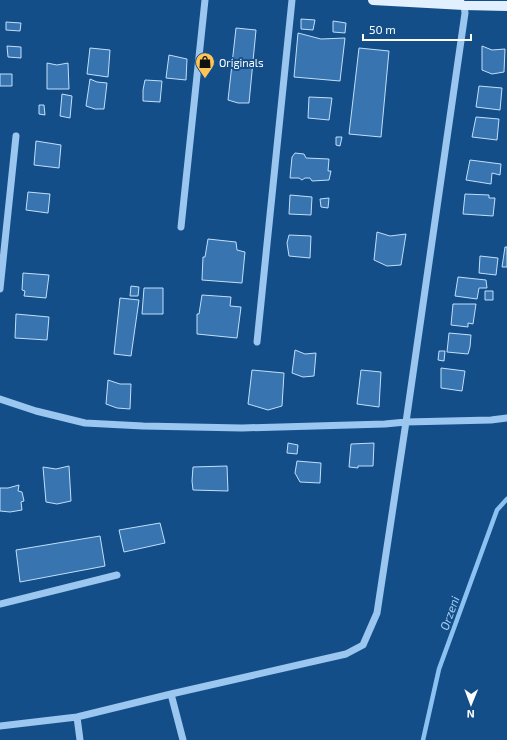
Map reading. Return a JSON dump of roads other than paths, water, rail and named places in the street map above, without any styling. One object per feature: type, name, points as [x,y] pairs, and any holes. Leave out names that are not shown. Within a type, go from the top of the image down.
[{"type":"main road","points":[[373,0],[507,6]]},
{"type":"street","points":[[181,227],[205,0]]},
{"type":"street","points":[[257,342],[292,0]]},
{"type":"street","points":[[0,726],[77,717],[346,654],[363,645],[377,613],[465,14],[464,5]]},
{"type":"street","points":[[0,289],[16,136]]},
{"type":"street","points":[[0,399],[36,411],[85,423],[143,426],[242,428],[385,424],[406,422],[491,420],[507,418]]},
{"type":"street","points":[[0,604],[117,575]]},
{"type":"street","points":[[171,694],[183,740]]},
{"type":"street","points":[[77,717],[80,740]]},
{"type":"waterway","name":"Orzeni","points":[[423,740],[439,669],[497,510],[507,499]]},
{"type":"place","name":"Originals","points":[[205,79]]}]
